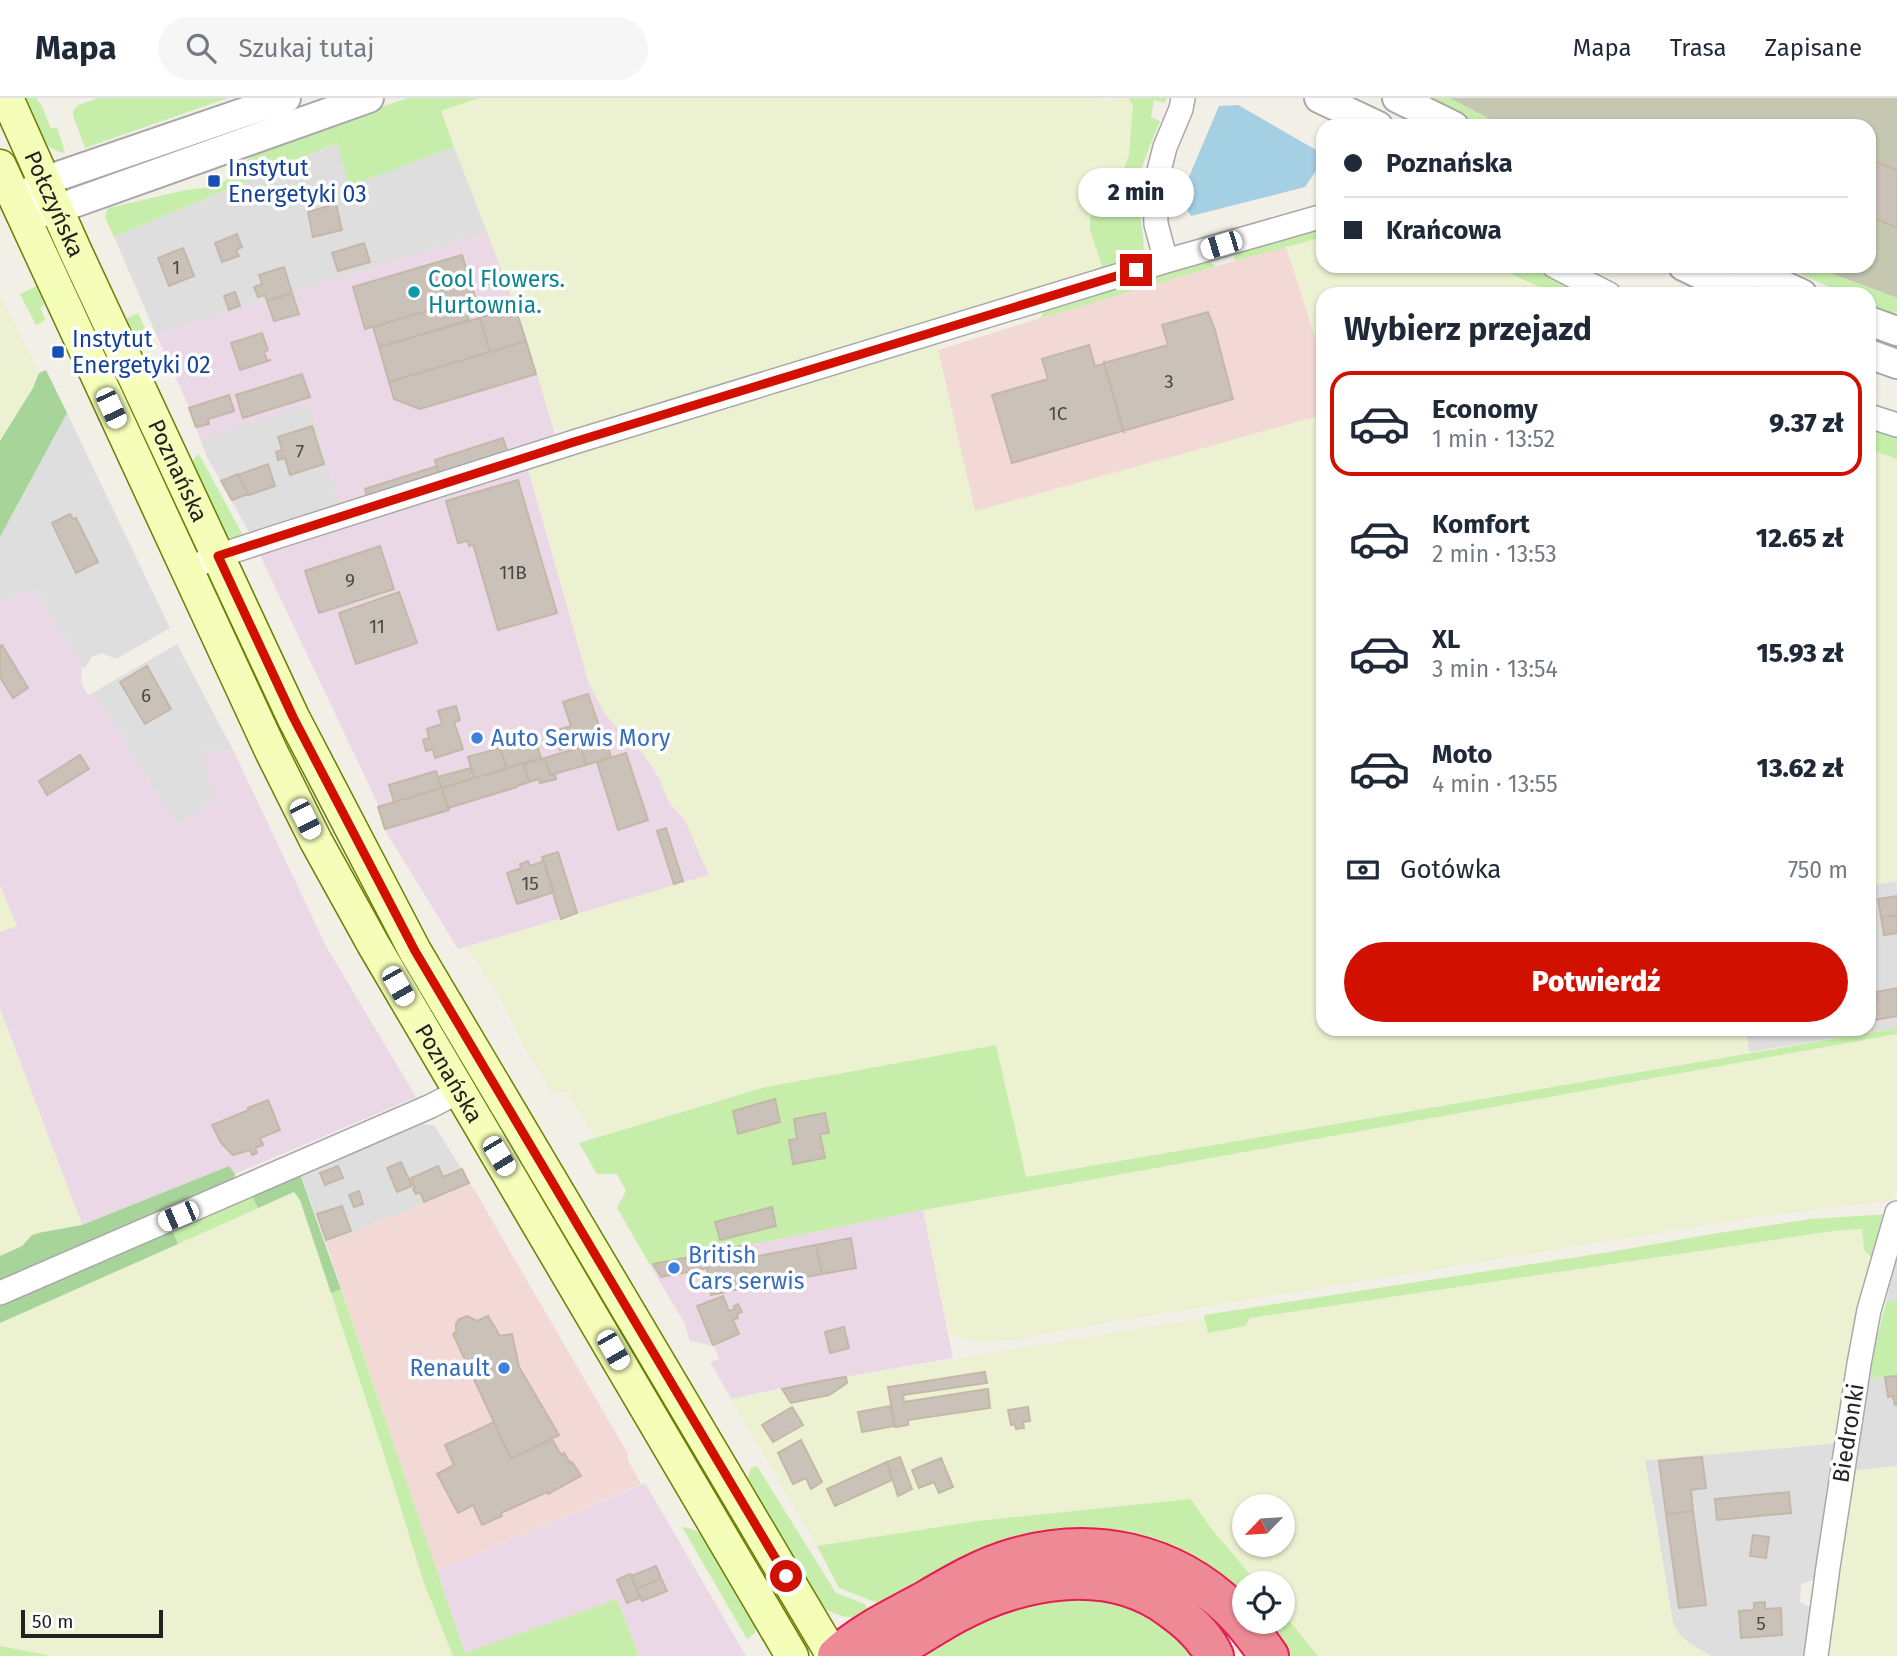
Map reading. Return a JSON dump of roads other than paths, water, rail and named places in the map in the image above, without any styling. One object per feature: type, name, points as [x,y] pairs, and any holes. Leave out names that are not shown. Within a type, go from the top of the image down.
[{"type":"highway","points":[[835,1656],[857,1639],[981,1570],[1041,1551],[1092,1548],[1114,1549],[1148,1557],[1181,1572],[1232,1610],[1269,1656]]},
{"type":"highway","points":[[894,1653],[955,1614],[1005,1592],[1059,1580],[1084,1580],[1127,1587],[1160,1601],[1190,1623],[1214,1656]]},
{"type":"main road","name":"Połczyńska","points":[[7,98],[84,270]]},
{"type":"main road","name":"Połczyńska","points":[[0,166],[53,281]]},
{"type":"main road","name":"Poznańska","points":[[84,270],[293,717],[415,951],[835,1656]]},
{"type":"main road","name":"Poznańska","points":[[53,281],[271,751],[316,841],[373,944],[792,1656]]},
{"type":"street","points":[[20,210],[44,212],[50,195],[286,98]]},
{"type":"street","points":[[50,195],[369,98]]},
{"type":"street","points":[[1319,98],[1363,119]]},
{"type":"street","points":[[1397,98],[1440,119]]},
{"type":"street","points":[[1166,261],[1156,224],[1155,187],[1165,147],[1185,102]]},
{"type":"street","points":[[186,570],[218,556],[574,442],[1166,261],[1316,218]]},
{"type":"street","points":[[1568,273],[1595,287]]},
{"type":"street","points":[[1698,273],[1726,287]]},
{"type":"street","points":[[1757,273],[1787,287]]},
{"type":"street","points":[[1876,324],[1897,331]]},
{"type":"street","points":[[1876,357],[1897,365]]},
{"type":"street","points":[[1876,418],[1897,425]]},
{"type":"street","points":[[0,1293],[460,1091]]},
{"type":"street","name":"Biedronki","points":[[1816,1656],[1859,1364],[1869,1310],[1896,1219]]},
{"type":"water","points":[[1238,105],[1316,150],[1316,170],[1305,187],[1191,216],[1180,198],[1219,106]]},
{"type":"place","name":"Instytut Energetyki 03","points":[[214,181]]},
{"type":"place","name":"Cool Flowers. Hurtownia.","points":[[414,292]]},
{"type":"place","name":"Instytut Energetyki 02","points":[[58,352]]},
{"type":"place","name":"Auto Serwis Mory","points":[[477,738]]},
{"type":"place","name":"British Cars serwis","points":[[674,1268]]},
{"type":"place","name":"Renault","points":[[504,1368]]}]
